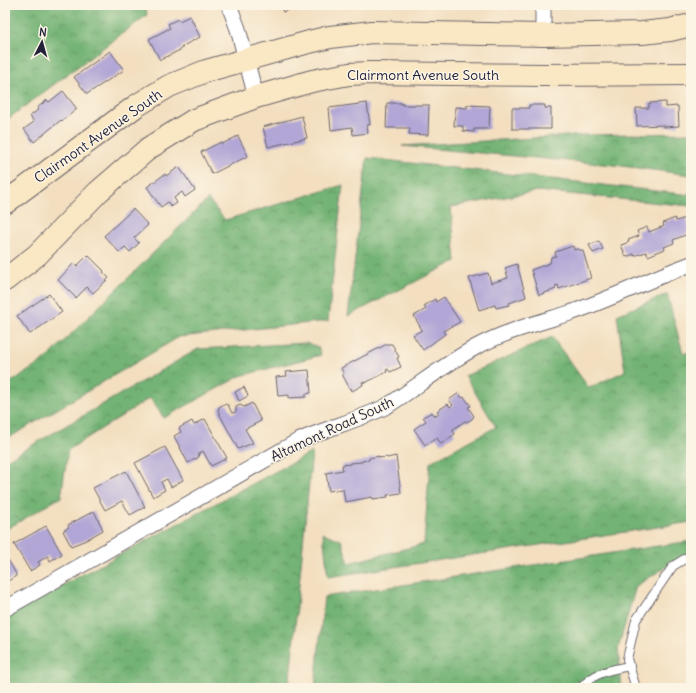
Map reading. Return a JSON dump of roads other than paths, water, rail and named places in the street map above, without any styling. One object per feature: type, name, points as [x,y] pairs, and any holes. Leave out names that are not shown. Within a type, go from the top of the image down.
[{"type":"street","points":[[229,5],[238,29],[256,97]]},
{"type":"street","points":[[542,35],[543,5]]},
{"type":"street","name":"Clairmont Avenue South","points":[[5,203],[153,96],[187,78],[246,59],[309,42],[351,34],[394,32],[542,35],[642,33],[670,30],[691,25]]},
{"type":"street","name":"Clairmont Avenue South","points":[[5,280],[37,255],[98,192],[149,148],[194,120],[256,97],[312,81],[356,74],[542,76],[691,74]]},
{"type":"street","name":"Altamont Road South","points":[[5,609],[298,441],[387,406],[476,347],[515,330],[590,305],[691,264]]},
{"type":"lane","points":[[636,688],[628,659],[636,620],[673,566],[691,555]]},
{"type":"lane","points":[[581,688],[596,675],[609,669],[630,666]]}]
